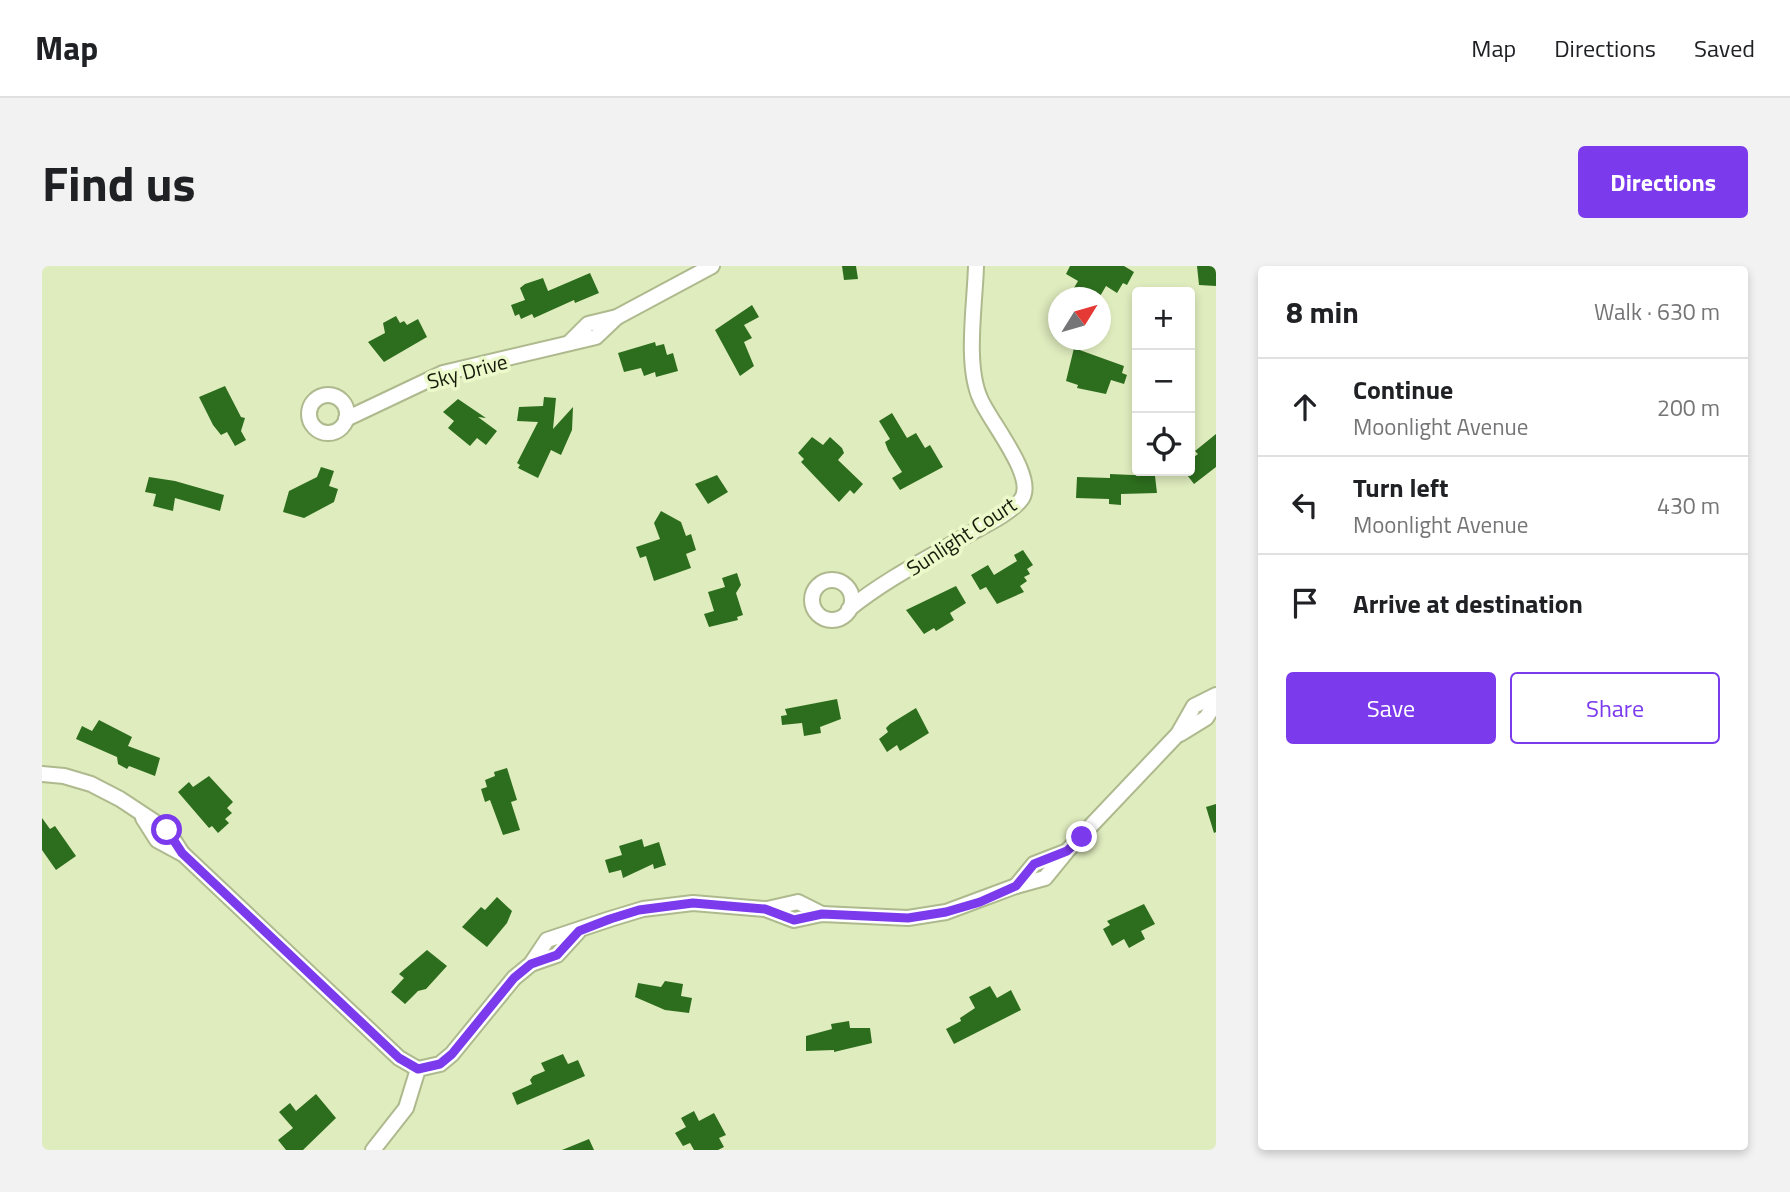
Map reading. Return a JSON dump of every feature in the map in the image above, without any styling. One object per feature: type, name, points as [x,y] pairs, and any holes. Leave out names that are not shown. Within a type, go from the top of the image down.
[{"type":"street","name":"Sky Drive","points":[[346,419],[443,373],[549,351],[570,342],[588,324],[617,317],[712,266]]},
{"type":"street","name":"Sunlight Court","points":[[857,596],[999,517],[1022,499],[1026,486],[1023,473],[986,410],[974,375],[976,266]]},
{"type":"street","points":[[342,401],[346,419],[339,430],[326,434],[314,428],[308,416],[311,404],[320,396],[332,395],[367,409]]},
{"type":"street","points":[[42,774],[91,783],[145,819],[167,830],[182,853],[399,1058],[418,1069],[440,1064],[452,1054],[514,978],[531,964],[547,940],[610,919],[665,905],[724,904],[765,909],[798,902],[822,914],[908,918],[957,908],[1016,886],[1034,864],[1067,851],[1178,734],[1194,706],[1216,695]]},
{"type":"street","points":[[1178,734],[1206,718],[1216,704]]},
{"type":"street","points":[[373,1150],[407,1108],[418,1069]]},
{"type":"building","points":[[842,266],[856,266],[858,279],[844,280]]},
{"type":"building","points":[[1070,266],[1124,266],[1134,272],[1127,285],[1123,283],[1117,293],[1106,286],[1074,287],[1078,281],[1066,274]]},
{"type":"building","points":[[1197,266],[1216,266],[1216,286],[1199,285]]},
{"type":"building","points":[[590,273],[599,293],[575,303],[574,300],[534,318],[532,314],[521,319],[519,314],[515,316],[511,305],[525,300],[520,288],[525,284],[543,278],[548,291]]},
{"type":"building","points":[[752,305],[759,317],[744,325],[752,338],[744,342],[754,366],[740,376],[715,330]]},
{"type":"building","points":[[396,316],[400,323],[404,321],[407,325],[418,319],[427,337],[384,362],[368,342],[385,333],[383,323]]},
{"type":"building","points":[[655,342],[656,346],[664,344],[667,355],[673,353],[678,371],[656,377],[655,372],[644,376],[641,368],[624,372],[618,353]]},
{"type":"building","points":[[1074,350],[1124,366],[1122,373],[1127,375],[1124,384],[1111,380],[1106,394],[1077,388],[1078,385],[1066,381]]},
{"type":"building","points":[[225,386],[241,417],[245,418],[241,431],[246,440],[235,446],[227,432],[221,435],[213,425],[199,397]]},
{"type":"building","points":[[544,397],[556,398],[553,429],[573,407],[572,430],[561,455],[551,450],[538,478],[518,468],[520,465],[517,463],[538,422],[517,421],[519,407],[543,406]]},
{"type":"building","points":[[458,399],[486,418],[478,417],[497,431],[486,445],[477,438],[470,446],[448,428],[454,421],[443,412]]},
{"type":"building","points":[[892,413],[907,438],[916,433],[925,448],[930,445],[943,467],[900,490],[892,478],[902,472],[888,450],[885,442],[890,439],[879,421]]},
{"type":"building","points":[[1216,434],[1216,467],[1194,484],[1188,476],[1195,476],[1195,456],[1198,454],[1195,451]]},
{"type":"building","points":[[812,437],[823,445],[830,437],[842,448],[844,453],[838,460],[863,484],[854,494],[850,490],[839,502],[801,462],[804,459],[798,453]]},
{"type":"building","points":[[321,467],[334,471],[329,486],[338,489],[334,502],[304,518],[283,512],[289,491],[317,477]]},
{"type":"building","points":[[1110,474],[1155,476],[1157,493],[1121,494],[1121,505],[1109,504],[1109,499],[1076,498],[1077,477],[1110,478]]},
{"type":"building","points":[[717,475],[728,492],[708,504],[695,484]]},
{"type":"building","points":[[149,477],[175,481],[224,495],[220,511],[175,498],[173,511],[153,506],[156,494],[145,492]]},
{"type":"building","points":[[661,511],[681,522],[686,536],[691,534],[696,550],[686,554],[691,568],[654,581],[646,556],[640,558],[636,547],[660,539],[654,523]]},
{"type":"building","points":[[1023,550],[1033,565],[1027,569],[1030,574],[1024,577],[1027,581],[1020,586],[1024,592],[997,604],[986,587],[980,590],[971,575],[988,565],[994,575],[1017,561],[1014,555]]},
{"type":"building","points":[[737,573],[741,585],[736,593],[743,615],[737,617],[738,620],[709,627],[704,614],[714,611],[708,592],[725,587],[722,578]]},
{"type":"building","points":[[956,586],[966,603],[950,613],[954,620],[936,631],[934,628],[924,634],[906,610]]},
{"type":"building","points":[[837,699],[841,719],[820,727],[821,733],[804,736],[802,723],[782,725],[781,716],[787,715],[785,709]]},
{"type":"building","points":[[916,708],[929,733],[900,751],[897,745],[887,752],[879,739],[888,732],[886,728]]},
{"type":"building","points":[[99,720],[132,737],[128,746],[160,758],[155,776],[129,766],[127,769],[118,764],[117,757],[76,739],[82,726],[92,731]]},
{"type":"building","points":[[507,768],[517,800],[511,802],[520,830],[503,835],[490,800],[485,802],[481,789],[487,787],[485,780],[495,776],[494,772]]},
{"type":"building","points":[[209,776],[233,802],[227,808],[232,813],[225,819],[229,823],[218,833],[212,826],[209,828],[178,792],[189,782],[193,787]]},
{"type":"building","points":[[1216,804],[1216,832],[1214,833],[1206,807]]},
{"type":"building","points":[[42,818],[50,829],[55,826],[76,856],[56,870],[42,850]]},
{"type":"building","points":[[642,839],[644,847],[659,842],[666,865],[654,869],[653,864],[623,878],[621,870],[609,873],[605,860],[622,855],[619,846]]},
{"type":"building","points":[[497,897],[512,911],[507,923],[487,947],[462,927],[481,907],[485,910]]},
{"type":"building","points":[[1144,904],[1155,924],[1141,931],[1145,939],[1129,948],[1124,939],[1112,946],[1103,929],[1110,925],[1107,921]]},
{"type":"building","points":[[427,950],[447,966],[426,989],[418,991],[405,1004],[391,992],[404,978],[399,974]]},
{"type":"building","points":[[665,981],[683,984],[681,996],[692,998],[689,1013],[665,1010],[635,997],[638,983],[661,987]]},
{"type":"building","points":[[990,986],[997,998],[1011,990],[1021,1010],[954,1044],[946,1029],[961,1021],[960,1018],[975,1008],[969,997]]},
{"type":"building","points":[[849,1021],[850,1028],[870,1028],[872,1043],[834,1052],[806,1051],[806,1036],[832,1029],[831,1024]]},
{"type":"building","points":[[563,1054],[568,1064],[578,1060],[585,1076],[517,1105],[512,1093],[532,1084],[530,1080],[533,1076],[545,1071],[541,1063]]},
{"type":"building","points":[[316,1094],[336,1118],[303,1150],[286,1150],[278,1140],[293,1128],[279,1112],[290,1103],[296,1111]]},
{"type":"building","points":[[694,1111],[699,1121],[714,1113],[726,1135],[719,1138],[724,1147],[718,1150],[694,1150],[690,1143],[683,1146],[675,1133],[686,1127],[681,1118]]},
{"type":"building","points":[[589,1139],[594,1150],[562,1150]]},
{"type":"route","points":[[167,830],[182,853],[399,1058],[418,1069],[440,1064],[452,1054],[514,978],[531,964],[557,955],[579,931],[610,919],[639,910],[693,903],[765,909],[794,920],[822,914],[908,918],[946,912],[980,902],[1016,886],[1034,864],[1067,851],[1082,837]]}]
